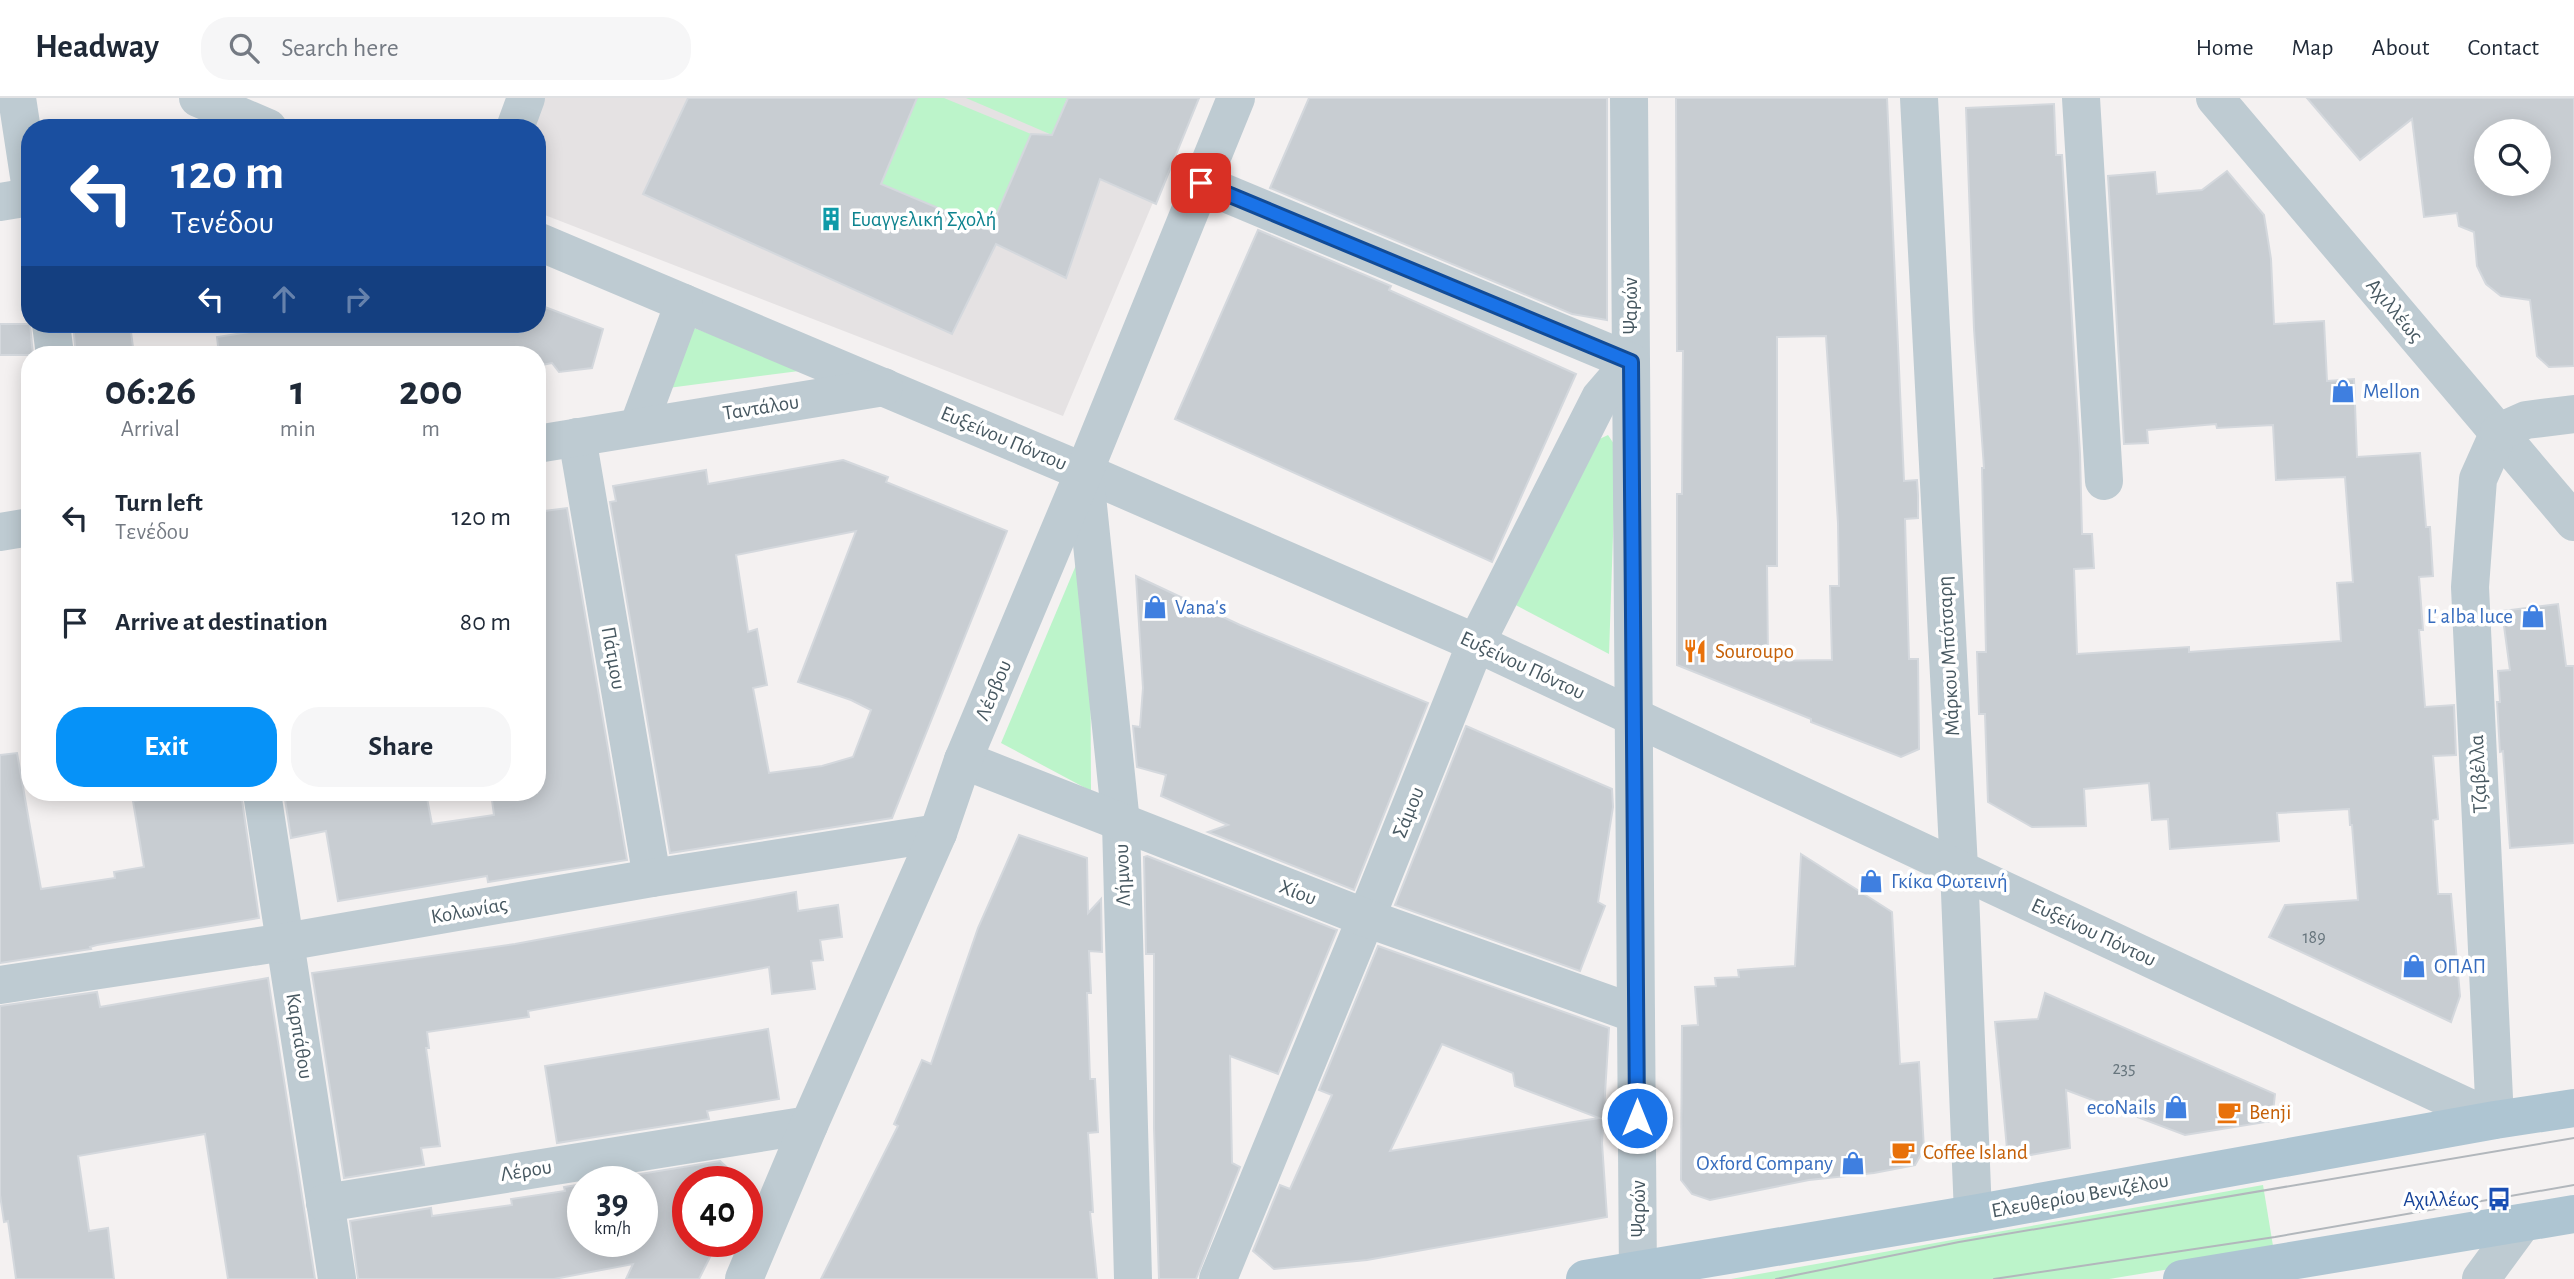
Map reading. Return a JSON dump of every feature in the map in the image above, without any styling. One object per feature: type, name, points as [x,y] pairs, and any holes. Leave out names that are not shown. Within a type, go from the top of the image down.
[{"type":"main road","name":"Ελευθερίου Βενιζέλου","points":[[1585,1279],[1638,1274],[2574,1108]]},
{"type":"main road","points":[[2182,1279],[2291,1270],[2574,1214]]},
{"type":"street","points":[[17,98],[21,124]]},
{"type":"street","points":[[198,98],[247,119]]},
{"type":"street","points":[[518,119],[526,98]]},
{"type":"street","name":"Λέσβου","points":[[744,1279],[937,833],[963,760],[1236,98]]},
{"type":"street","name":"Ψαρών","points":[[1629,98],[1638,1274]]},
{"type":"street","name":"Μάρκου Μπότσαρη","points":[[1919,98],[1959,868],[1973,1214]]},
{"type":"street","points":[[2081,98],[2104,481]]},
{"type":"street","name":"Αχιλλέως","points":[[2215,98],[2574,522]]},
{"type":"street","points":[[1201,183],[1631,362]]},
{"type":"street","points":[[0,202],[21,198]]},
{"type":"street","name":"Ευξείνου Πόντου","points":[[546,245],[1084,472],[1476,643],[2495,1120]]},
{"type":"street","points":[[638,427],[684,303]]},
{"type":"street","name":"Σάμου","points":[[1218,1279],[1476,643],[1600,398],[1631,362]]},
{"type":"street","name":"Ταντάλου","points":[[546,443],[884,387]]},
{"type":"street","points":[[2499,432],[2526,420],[2574,414]]},
{"type":"street","name":"Τζαβέλλα","points":[[2495,1120],[2470,587],[2479,480],[2499,432]]},
{"type":"street","name":"Πάτμου","points":[[577,438],[652,878]]},
{"type":"street","name":"Λήμνου","points":[[1084,472],[1121,823],[1133,1279]]},
{"type":"street","points":[[0,531],[21,528]]},
{"type":"street","name":"Χίου","points":[[963,760],[1366,918],[1636,1014]]},
{"type":"street","name":"Καρπάθου","points":[[263,801],[337,1279]]},
{"type":"street","name":"Κολωνίας","points":[[0,985],[285,942],[652,878],[937,833]]},
{"type":"street","name":"Λέρου","points":[[325,1203],[809,1125]]},
{"type":"street","points":[[2481,1279],[2522,1223]]},
{"type":"shaded area","points":[[544,98],[1197,98],[1063,416],[546,215],[546,119],[537,119]]},
{"type":"green space","points":[[917,98],[944,98],[1031,134],[990,230],[881,184]]},
{"type":"green space","points":[[966,98],[1067,98],[1052,135]]},
{"type":"green space","points":[[694,328],[807,370],[668,388]]},
{"type":"green space","points":[[1608,435],[1616,447],[1609,654],[1508,601],[1585,446]]},
{"type":"green space","points":[[1082,551],[1090,579],[1091,791],[1001,743]]},
{"type":"green space","points":[[2263,1185],[2274,1252],[2109,1279],[1731,1279]]},
{"type":"building","name":"Ευαγγελική Σχολή","points":[[688,98],[917,98],[881,184],[990,230],[1031,134],[1052,135],[1068,98],[1199,98],[1156,204],[1100,179],[1066,278],[996,244],[952,334],[643,194]]},
{"type":"building","points":[[1309,98],[1607,98],[1607,320],[1572,314],[1270,188]]},
{"type":"building","points":[[1676,98],[1887,98],[1904,481],[1917,480],[1918,495],[1918,518],[1905,519],[1909,659],[1918,659],[1919,749],[1901,757],[1677,665],[1677,494],[1682,494],[1683,351],[1677,351]],"holes":[[[1826,336],[1838,523],[1839,586],[1830,586],[1832,660],[1768,661],[1767,566],[1777,566],[1777,337]]]},
{"type":"building","points":[[2307,98],[2574,98],[2574,366],[2549,367],[2537,356],[2530,300],[2501,296],[2486,284],[2477,266],[2474,232],[2459,226],[2457,213],[2424,217],[2412,119],[2360,160]]},
{"type":"building","points":[[2054,104],[2056,155],[2062,155],[2080,454],[2082,534],[2092,534],[2094,568],[2074,569],[2077,654],[2189,647],[2189,652],[2341,641],[2337,583],[2353,582],[2345,477],[2276,480],[2273,425],[2217,428],[2216,424],[2147,430],[2148,443],[2124,444],[2108,176],[2155,172],[2157,194],[2202,190],[2227,171],[2264,215],[2271,259],[2274,324],[2324,321],[2327,381],[2354,379],[2357,457],[2420,453],[2426,527],[2430,527],[2433,576],[2419,577],[2423,630],[2419,630],[2425,707],[2454,705],[2456,755],[2433,756],[2438,819],[2433,820],[2438,894],[2451,894],[2460,996],[2451,1022],[2269,937],[2285,905],[2358,900],[2349,809],[2277,813],[2279,841],[2170,849],[2168,819],[2152,820],[2149,783],[2084,789],[2086,826],[2032,827],[1988,802],[1985,714],[1979,714],[1977,652],[1986,652],[1984,468],[1974,329],[1966,108]]},
{"type":"building","points":[[1258,230],[1391,286],[1389,290],[1576,374],[1492,562],[1175,419]]},
{"type":"building","points":[[546,307],[603,329],[592,368],[559,372],[552,363],[546,364],[546,346],[218,346],[217,337],[243,333],[546,333]]},
{"type":"building","points":[[0,324],[21,324],[21,333],[31,333],[32,346],[21,346],[21,355],[0,355]]},
{"type":"building","points":[[74,333],[131,333],[133,346],[75,346]]},
{"type":"building","points":[[843,460],[888,477],[886,482],[1007,531],[892,818],[670,853],[610,502],[616,501],[613,486],[706,470],[708,484]],"holes":[[[856,531],[798,682],[851,700],[871,710],[853,757],[822,766],[769,773],[753,688],[767,685],[757,629],[748,632],[736,555]]]},
{"type":"building","points":[[567,508],[627,860],[488,882],[487,876],[338,901],[326,831],[291,838],[285,801],[428,801],[432,824],[494,815],[492,801],[546,801],[546,511]]},
{"type":"building","points":[[1136,576],[1240,625],[1428,703],[1354,890],[1208,832],[1228,825],[1161,796],[1166,775],[1137,767],[1133,726],[1140,727],[1143,688]]},
{"type":"building","points":[[2558,604],[2566,666],[2574,666],[2574,843],[2510,848],[2497,702],[2500,702],[2498,671],[2510,670],[2502,611]]},
{"type":"building","points":[[1466,726],[1612,789],[1613,807],[1598,902],[1605,906],[1580,971],[1395,905]]},
{"type":"building","points":[[17,753],[21,776],[21,801],[25,801],[41,889],[115,878],[114,872],[144,867],[133,801],[242,801],[259,918],[0,963],[0,755]]},
{"type":"building","points":[[1019,835],[1087,858],[1088,913],[1101,899],[1102,952],[1089,951],[1091,993],[1087,993],[1090,1079],[1095,1079],[1098,1132],[1088,1133],[1093,1212],[1090,1212],[1097,1279],[821,1279],[898,1126],[894,1124],[922,1060],[931,1064],[978,928]]},
{"type":"building","points":[[1801,854],[1892,912],[1900,1064],[1919,1062],[1924,1149],[1915,1165],[1874,1173],[1809,1180],[1710,1200],[1692,1194],[1681,1180],[1682,1026],[1698,1025],[1695,987],[1716,986],[1715,978],[1739,977],[1738,970],[1795,966]]},
{"type":"building","points":[[1144,857],[1337,930],[1278,1074],[1230,1056],[1232,1163],[1240,1167],[1196,1279],[1159,1279],[1154,1128],[1154,954],[1146,954]]},
{"type":"building","points":[[796,892],[798,911],[838,905],[842,937],[820,940],[823,960],[811,961],[815,989],[772,994],[769,967],[528,1011],[529,1017],[427,1032],[429,1048],[426,1048],[440,1146],[421,1148],[424,1165],[344,1178],[312,973],[515,944]]},
{"type":"building","points":[[1378,946],[1609,1028],[1602,1143],[1607,1217],[1367,1260],[1274,1269],[1253,1251],[1280,1185],[1290,1189],[1332,1095],[1319,1090]],"holes":[[[1442,1044],[1513,1073],[1515,1086],[1599,1118],[1390,1151]]]},
{"type":"building","points":[[268,978],[315,1279],[228,1279],[205,1134],[78,1156],[89,1231],[108,1228],[114,1279],[16,1279],[8,1221],[4,1222],[0,1195],[0,1006],[97,992],[100,1007]]},
{"type":"building","points":[[2045,993],[2275,1094],[2272,1121],[2185,1135],[2066,1090],[2070,1148],[2008,1159],[1995,1022],[2038,1019]]},
{"type":"building","points":[[768,1029],[779,1099],[707,1111],[709,1119],[557,1143],[545,1066]]},
{"type":"building","points":[[720,1161],[726,1166],[689,1166]]},
{"type":"building","points":[[672,1169],[672,1257],[710,1257],[699,1279],[626,1279],[633,1264],[554,1279],[358,1279],[350,1221],[431,1208],[432,1216],[512,1205],[511,1199],[565,1191],[564,1187],[567,1187],[567,1257],[658,1257],[658,1171]]},
{"type":"tram line","points":[[1776,1279],[1959,1242],[2574,1138]]},
{"type":"tram line","points":[[1994,1279],[2275,1237],[2574,1185]]},
{"type":"place","name":"Ευαγγελική Σχολή","points":[[831,219]]},
{"type":"place","name":"Mellon","points":[[2343,391]]},
{"type":"place","name":"Vana's","points":[[1155,607]]},
{"type":"place","name":"L' alba luce","points":[[2533,616]]},
{"type":"place","name":"Souroupo","points":[[1695,651]]},
{"type":"place","name":"Γκίκα Φωτεινή","points":[[1871,881]]},
{"type":"place","name":"ΟΠΑΠ","points":[[2414,966]]},
{"type":"place","name":"ecoNails","points":[[2176,1107]]},
{"type":"place","name":"Benji","points":[[2229,1112]]},
{"type":"place","name":"Coffee Island","points":[[1903,1152]]},
{"type":"place","name":"Oxford Company","points":[[1853,1163]]},
{"type":"place","name":"Αχιλλέως","points":[[2499,1199]]},
{"type":"route","points":[[1201,183],[1631,362],[1637,1118]]}]
